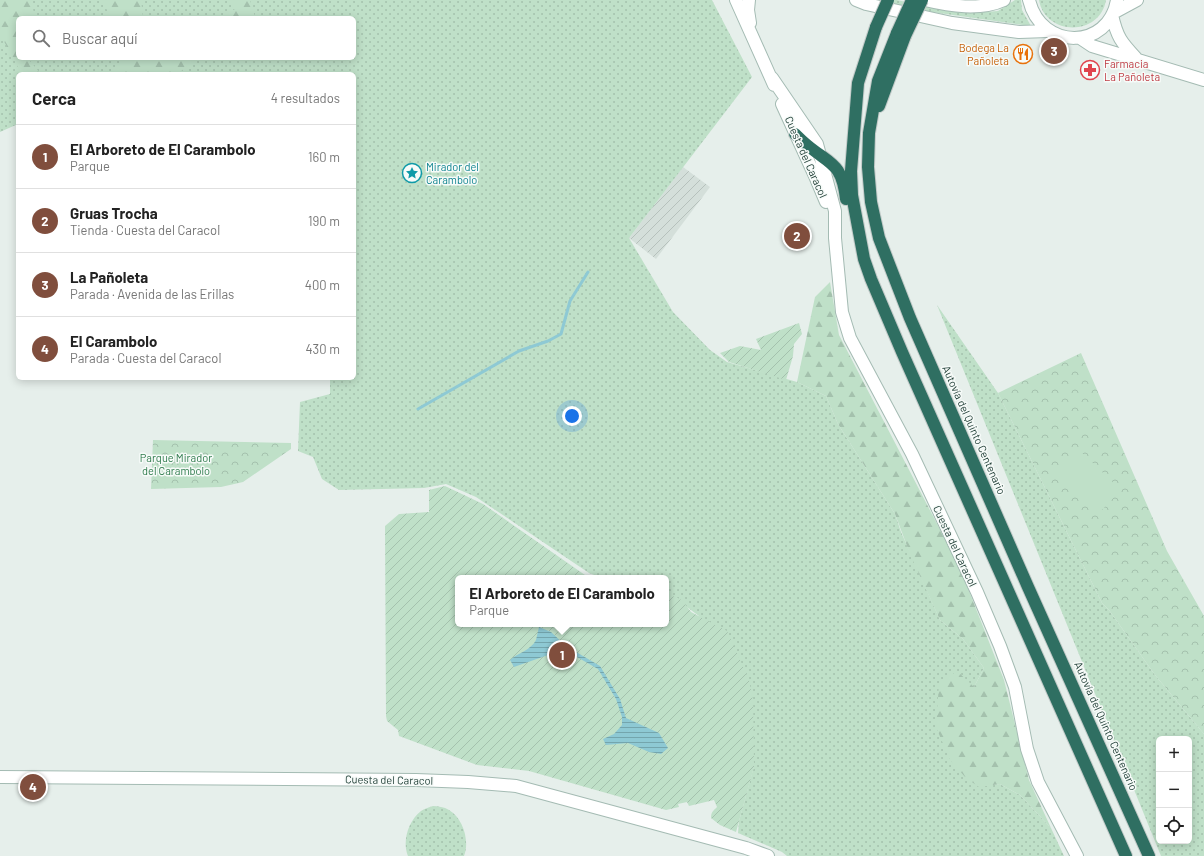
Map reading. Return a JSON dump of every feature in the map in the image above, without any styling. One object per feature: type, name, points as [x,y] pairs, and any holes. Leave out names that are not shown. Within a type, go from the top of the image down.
[{"type":"highway","points":[[864,259],[855,216],[851,171],[858,83],[876,27],[888,0]]},
{"type":"highway","points":[[869,133],[898,34],[906,0]]},
{"type":"highway","name":"Autovía del Quinto Centenario","points":[[912,0],[878,81],[869,133],[868,167],[871,202],[879,238],[910,318],[1028,587],[1150,856]]},
{"type":"highway","points":[[898,34],[924,0]]},
{"type":"highway","points":[[795,134],[833,164],[840,173],[856,242],[871,279],[1126,856]]},
{"type":"main road","name":"Cuesta del Caracol","points":[[736,0],[772,78],[778,96],[795,134],[823,193],[835,238]]},
{"type":"main road","name":"Cuesta del Caracol","points":[[749,0],[748,10],[751,32]]},
{"type":"main road","points":[[856,0],[866,4],[952,23],[1019,32],[1048,31]]},
{"type":"main road","points":[[924,0],[970,6],[994,4],[1004,0]]},
{"type":"main road","points":[[1029,0],[1031,10],[1038,21],[1048,31],[1062,37],[1080,38],[1090,35],[1106,24],[1113,14],[1117,0]]},
{"type":"main road","points":[[1113,14],[1137,0]]},
{"type":"main road","points":[[1113,14],[1116,32],[1121,42],[1137,59]]},
{"type":"main road","points":[[1080,38],[1092,46],[1204,80]]},
{"type":"main road","name":"Cuesta del Caracol","points":[[772,78],[817,144],[835,210],[835,238],[842,312],[850,338],[912,454],[974,585],[1000,646],[1015,687],[1027,750],[1038,782],[1077,856]]},
{"type":"main road","name":"Cuesta del Caracol","points":[[0,777],[402,780],[468,782],[516,786],[746,848],[768,856]]},
{"type":"shaded area","points":[[683,167],[710,187],[656,259],[629,238]]},
{"type":"green space","points":[[0,0],[712,0],[752,77],[629,238],[673,312],[710,350],[727,362],[797,382],[826,396],[838,424],[895,514],[901,532],[940,620],[963,639],[984,668],[974,687],[979,786],[1000,784],[1020,795],[1051,828],[1064,856],[787,856],[782,852],[738,833],[739,821],[754,766],[699,616],[687,607],[669,601],[669,575],[594,575],[589,573],[476,497],[446,484],[424,488],[339,490],[322,479],[313,457],[298,451],[300,402],[330,394],[330,380],[356,380],[356,72],[16,72],[16,125],[0,132]]},
{"type":"green space","points":[[0,0],[31,0],[35,16],[16,16],[16,60],[29,60],[39,72],[19,72],[18,67],[0,34]]},
{"type":"green space","points":[[103,0],[141,0],[143,16],[109,16]]},
{"type":"green space","points":[[232,0],[250,0],[255,16],[223,16],[235,9]]},
{"type":"green space","points":[[878,0],[897,0],[938,9],[971,13],[998,11],[1015,0],[1021,0],[1022,10],[1031,26],[932,12]]},
{"type":"green space","points":[[1039,0],[1106,0],[1102,12],[1094,21],[1084,26],[1072,27],[1061,26],[1051,20],[1043,12]]},
{"type":"green space","points":[[124,60],[196,60],[180,72],[115,72]]},
{"type":"green space","points":[[830,282],[839,335],[960,568],[1004,680],[1029,780],[1051,828],[1020,795],[1000,784],[979,787],[966,778],[950,760],[936,727],[939,684],[957,671],[974,687],[984,668],[963,639],[940,620],[910,554],[895,514],[838,424],[826,396],[797,382],[815,297]]},
{"type":"green space","points":[[937,305],[998,393],[1102,603],[1109,610],[1155,675],[1204,734],[1204,856],[1161,856],[1156,844],[1192,844],[1192,736],[1156,736],[1156,844]]},
{"type":"green space","points":[[799,323],[802,334],[794,344],[793,356],[786,380],[729,362],[720,353],[740,346],[761,350],[756,339]]},
{"type":"green space","points":[[1081,353],[1167,551],[1204,616],[1204,734],[1155,675],[1109,610],[1102,603],[998,393]]},
{"type":"green space","name":"Parque Mirador del Carambolo","points":[[153,440],[291,443],[291,449],[243,482],[221,487],[151,489]]},
{"type":"green space","points":[[1077,448],[1121,490],[1098,514],[1054,472]]},
{"type":"green space","points":[[445,486],[483,504],[585,575],[455,575],[455,627],[669,627],[669,595],[683,601],[691,612],[727,631],[749,680],[753,701],[754,767],[736,832],[720,825],[711,818],[713,811],[717,807],[714,800],[689,806],[687,802],[678,804],[679,807],[666,810],[529,771],[477,765],[399,736],[398,730],[387,721],[386,716],[385,526],[399,514],[429,512],[429,490]]},
{"type":"green space","points":[[433,806],[447,809],[458,818],[466,837],[466,850],[464,856],[408,856],[406,850],[406,838],[407,832],[413,820],[421,811]]},
{"type":"water","points":[[539,627],[551,632],[566,646],[600,666],[620,699],[626,718],[659,733],[668,748],[661,754],[649,752],[628,743],[606,745],[603,739],[614,734],[622,725],[622,717],[616,699],[598,669],[570,653],[548,655],[514,667],[510,660],[528,649],[534,643]]},
{"type":"waterway","points":[[418,409],[519,351],[548,341],[561,334],[570,301],[588,272]]},
{"type":"place","name":"La Pañoleta","points":[[1054,51]]},
{"type":"place","name":"Bodega La Pañoleta","points":[[1023,54]]},
{"type":"place","name":"Farmacia La Pañoleta","points":[[1090,70]]},
{"type":"place","name":"Mirador del Carambolo","points":[[412,173]]},
{"type":"place","name":"Gruas Trocha","points":[[797,236]]},
{"type":"place","name":"El Arboreto de El Carambolo","points":[[562,655]]},
{"type":"place","name":"El Carambolo","points":[[33,787]]}]
